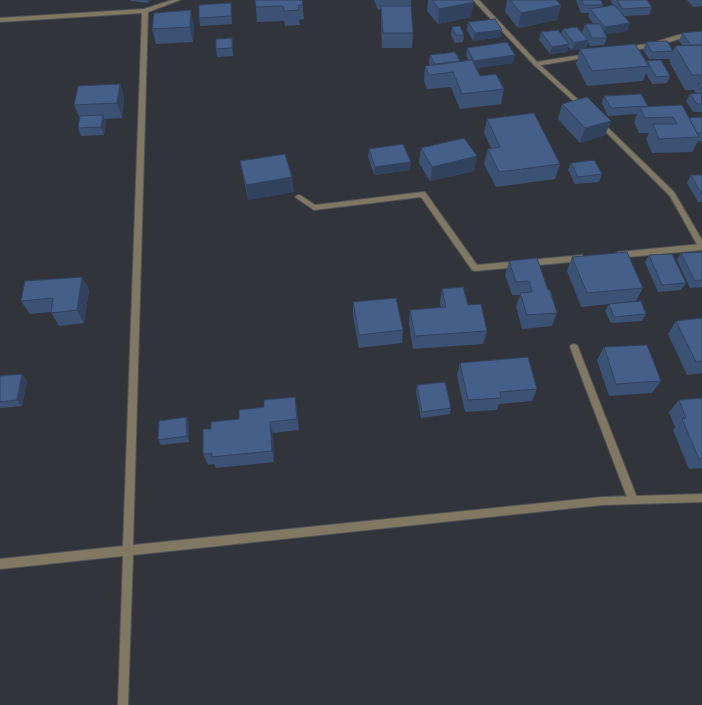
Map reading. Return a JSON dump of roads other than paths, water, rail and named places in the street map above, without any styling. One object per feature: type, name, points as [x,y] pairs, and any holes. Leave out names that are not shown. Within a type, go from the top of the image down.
[{"type":"street","points":[[0,20],[145,11],[177,0]]},
{"type":"street","points":[[476,0],[536,64],[590,114]]},
{"type":"street","points":[[123,705],[145,11]]},
{"type":"street","points":[[622,50],[653,45],[678,37],[702,34]]},
{"type":"street","points":[[536,64],[591,55]]},
{"type":"street","points":[[596,119],[672,194],[702,246],[608,256]]},
{"type":"street","points":[[298,197],[314,208],[423,194],[475,268],[592,257]]},
{"type":"street","points":[[574,347],[633,500]]},
{"type":"street","points":[[0,564],[602,501],[702,498]]}]
